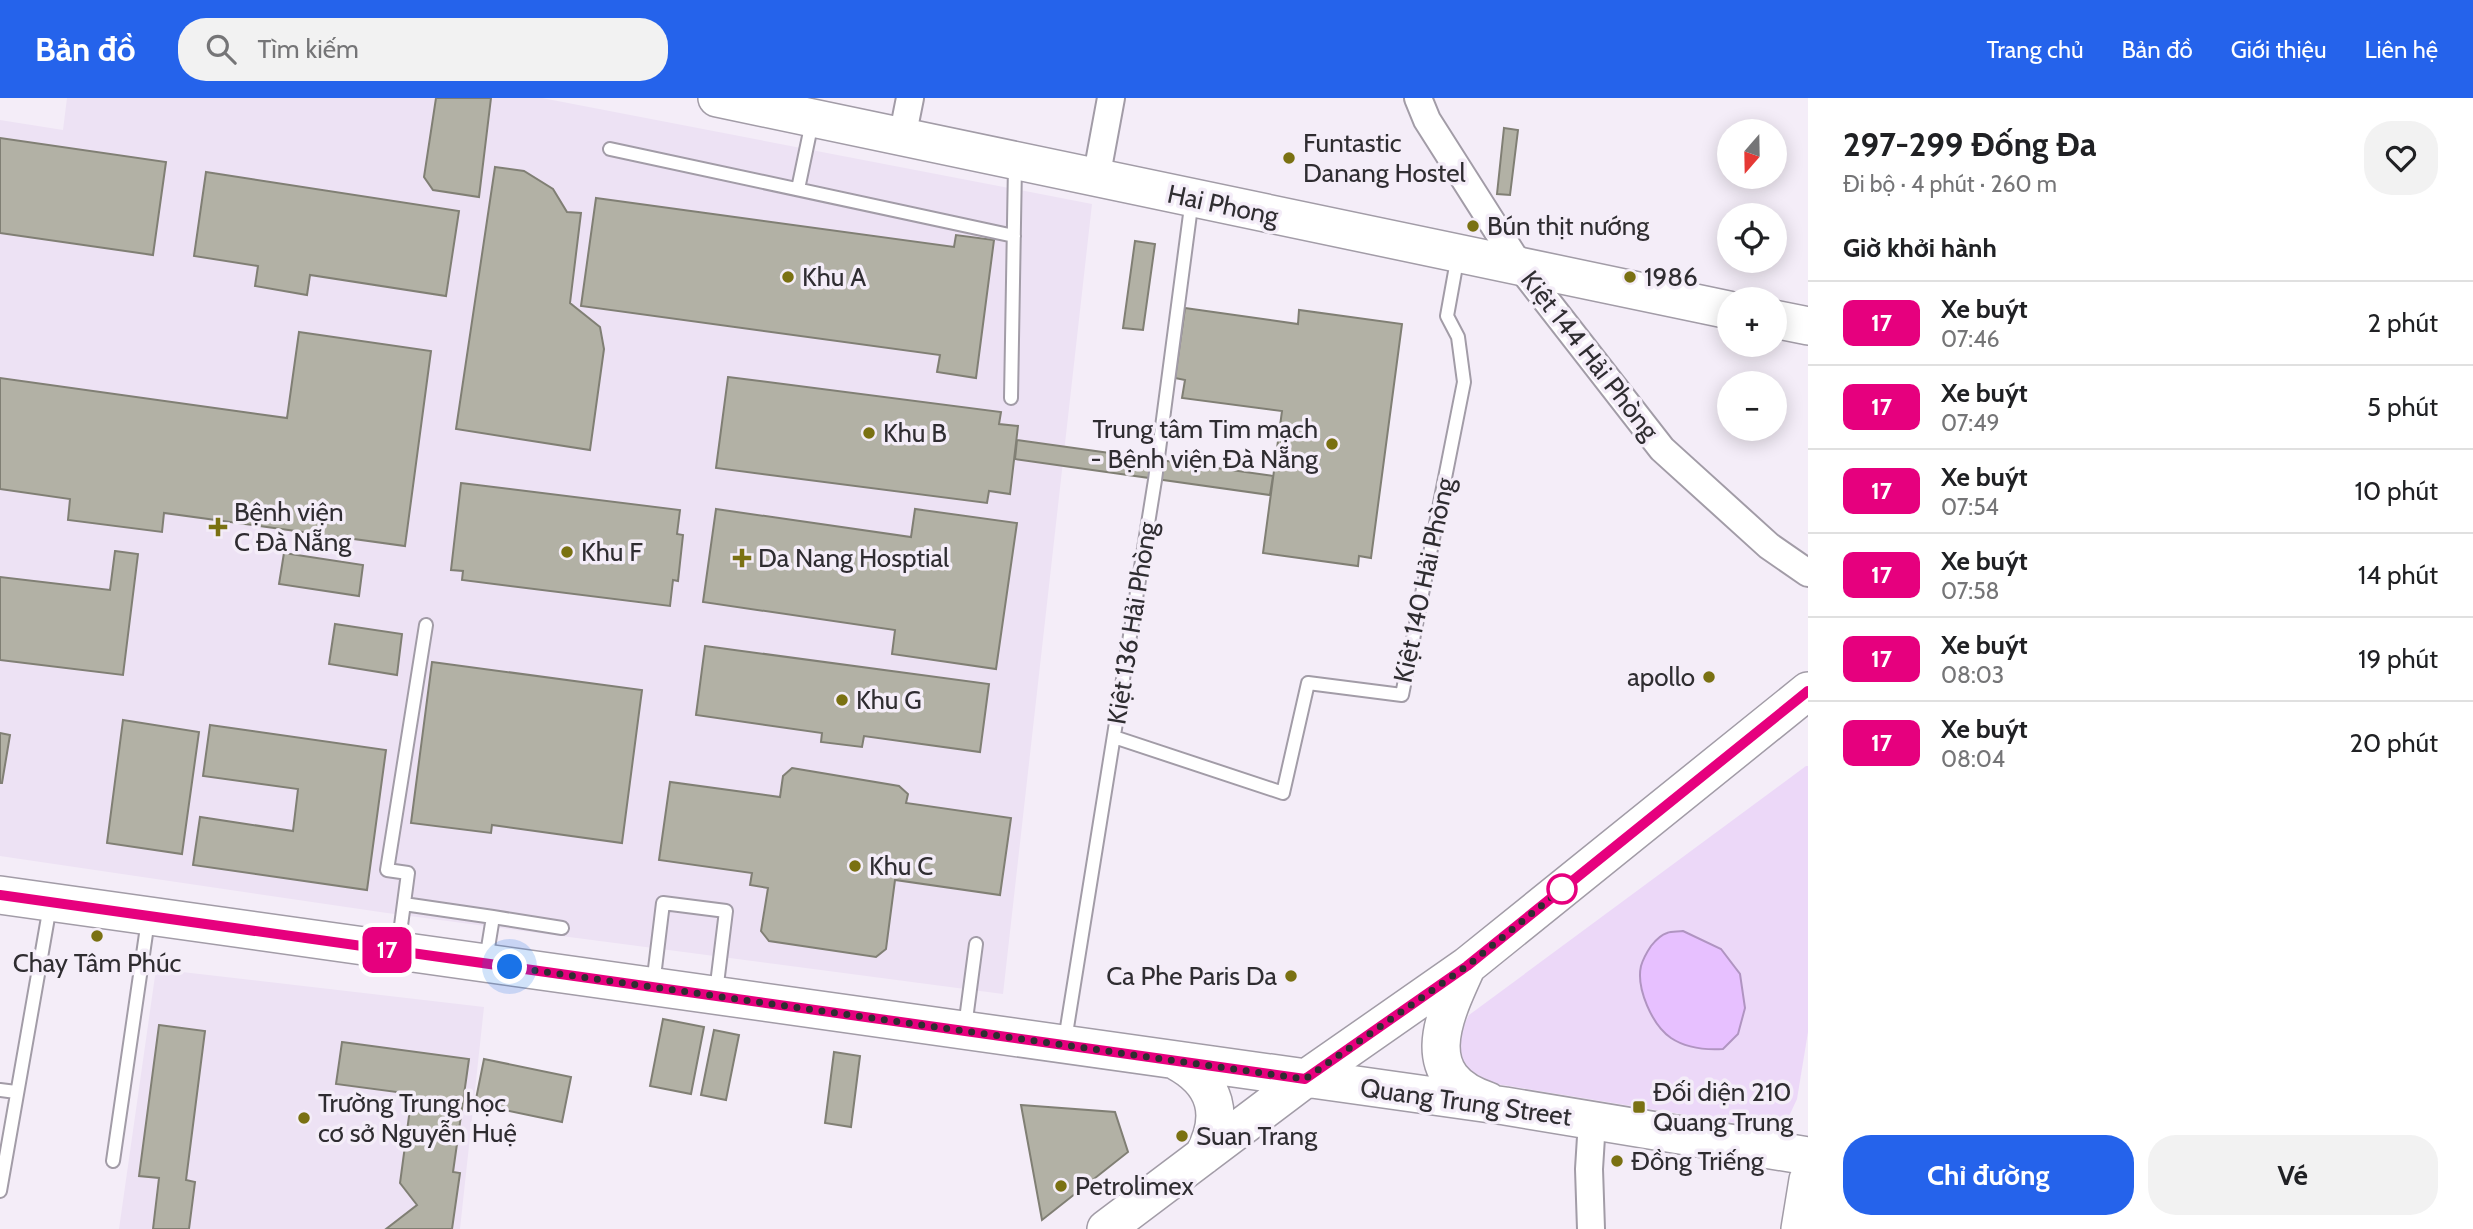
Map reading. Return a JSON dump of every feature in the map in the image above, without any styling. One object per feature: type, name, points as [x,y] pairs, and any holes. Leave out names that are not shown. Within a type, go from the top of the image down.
[{"type":"main road","name":"Hai Phong","points":[[717,98],[1717,308]]},
{"type":"main road","points":[[1787,322],[1808,326]]},
{"type":"main road","points":[[1106,1229],[1305,1079],[1467,966],[1808,691]]},
{"type":"main road","name":"Quang Trung Street","points":[[0,895],[1505,1106],[1808,1156]]},
{"type":"main road","points":[[1467,966],[1442,1027],[1440,1050],[1444,1066],[1463,1088],[1477,1097],[1505,1106]]},
{"type":"main road","points":[[1176,1061],[1193,1070],[1206,1085],[1214,1102],[1216,1121],[1212,1140],[1203,1156]]},
{"type":"main road","points":[[1800,1229],[1808,1180]]},
{"type":"street","points":[[902,138],[909,98]]},
{"type":"street","points":[[1096,178],[1111,98]]},
{"type":"street","name":"Kiệt 144 Hải Phòng","points":[[1418,98],[1427,120],[1521,268],[1662,449],[1769,546],[1808,573]]},
{"type":"street","points":[[1591,1229],[1592,1121]]},
{"type":"lane","points":[[798,189],[813,118]]},
{"type":"lane","points":[[610,149],[1014,236]]},
{"type":"lane","points":[[1011,398],[1015,161]]},
{"type":"lane","name":"Kiệt 136 Hải Phòng","points":[[1064,1045],[1155,480],[1192,199]]},
{"type":"lane","name":"Kiệt 140 Hải Phòng","points":[[1114,737],[1283,793],[1308,683],[1402,695],[1464,382],[1458,337],[1447,316],[1458,255]]},
{"type":"lane","points":[[398,951],[408,873],[387,870],[426,625]]},
{"type":"lane","points":[[0,1191],[51,902]]},
{"type":"lane","points":[[653,987],[663,903],[726,911],[715,996]]},
{"type":"lane","points":[[404,904],[562,928]]},
{"type":"lane","points":[[113,1161],[149,916]]},
{"type":"lane","points":[[486,964],[493,917]]},
{"type":"lane","points":[[964,1031],[976,944]]},
{"type":"lane","points":[[0,1090],[16,1092]]},
{"type":"shaded area","points":[[67,98],[542,98],[1092,204],[1003,994],[387,913],[0,856],[0,120],[63,130]]},
{"type":"shaded area","points":[[1806,766],[1808,1032],[1797,1099],[1790,1114],[1781,1123],[1767,1128],[1490,1083],[1469,1070],[1459,1056],[1458,1047],[1469,1015]]},
{"type":"shaded area","points":[[1683,931],[1721,949],[1740,974],[1745,1008],[1738,1034],[1723,1049],[1696,1048],[1671,1038],[1652,1015],[1643,995],[1641,966],[1650,948],[1664,934]]},
{"type":"shaded area","name":"Trường Trung học cơ sở Nguyễn Huệ","points":[[156,969],[484,1007],[460,1229],[119,1229]]},
{"type":"building","points":[[436,98],[491,98],[479,197],[433,190],[424,177]]},
{"type":"building","points":[[1504,128],[1518,130],[1510,195],[1497,194]]},
{"type":"building","points":[[0,138],[166,162],[153,255],[0,233]]},
{"type":"building","points":[[495,167],[524,171],[553,189],[567,212],[581,213],[570,303],[600,327],[604,349],[590,450],[456,429]]},
{"type":"building","points":[[206,172],[459,211],[446,296],[310,275],[307,295],[255,286],[258,266],[194,256]]},
{"type":"building","name":"Khu A","points":[[596,198],[954,247],[956,235],[994,240],[976,378],[937,372],[940,355],[581,306]]},
{"type":"building","points":[[1135,241],[1155,244],[1143,330],[1123,328]]},
{"type":"building","name":"Trung tâm Tim mạch - Bệnh viện Đà Nẵng","points":[[1185,308],[1298,324],[1299,310],[1402,324],[1371,558],[1359,556],[1358,566],[1263,553],[1282,411],[1182,398],[1185,380],[1175,378]]},
{"type":"building","points":[[299,332],[431,351],[405,546],[164,513],[162,532],[68,520],[70,499],[0,489],[0,378],[287,418]]},
{"type":"building","name":"Khu B","points":[[728,377],[1001,412],[999,424],[1018,426],[1010,494],[989,491],[987,503],[716,468]]},
{"type":"building","points":[[1017,440],[1273,476],[1270,495],[1015,459]]},
{"type":"building","name":"Khu F","points":[[461,483],[680,510],[677,534],[683,535],[678,581],[673,580],[670,606],[462,580],[463,571],[451,570]]},
{"type":"building","points":[[716,509],[911,537],[915,509],[1017,523],[996,669],[892,654],[895,630],[703,602]]},
{"type":"building","points":[[115,551],[138,554],[123,675],[0,660],[0,577],[110,590]]},
{"type":"building","points":[[284,553],[363,565],[359,596],[279,584]]},
{"type":"building","points":[[335,624],[402,634],[397,675],[329,664]]},
{"type":"building","name":"Khu G","points":[[705,646],[989,684],[980,752],[864,736],[862,747],[821,742],[822,733],[696,715]]},
{"type":"building","points":[[432,662],[642,690],[622,843],[492,825],[491,833],[411,823]]},
{"type":"building","points":[[123,720],[199,732],[182,854],[107,843]]},
{"type":"building","points":[[210,725],[386,750],[367,890],[193,865],[200,817],[293,831],[298,789],[203,776]]},
{"type":"building","points":[[0,733],[10,735],[2,783],[0,783]]},
{"type":"building","name":"Khu C","points":[[792,768],[899,786],[908,794],[906,803],[1011,818],[1000,895],[895,880],[886,949],[876,957],[769,941],[761,931],[768,888],[750,885],[752,873],[659,860],[670,782],[780,797],[783,776]]},
{"type":"building","points":[[663,1019],[704,1027],[691,1094],[650,1086]]},
{"type":"building","points":[[159,1025],[205,1031],[186,1180],[195,1182],[189,1229],[153,1229],[159,1178],[139,1176]]},
{"type":"building","points":[[714,1030],[739,1035],[726,1100],[701,1095]]},
{"type":"building","points":[[342,1042],[469,1059],[453,1172],[460,1173],[452,1229],[386,1229],[417,1205],[400,1183],[412,1094],[336,1084]]},
{"type":"building","points":[[834,1052],[860,1056],[851,1127],[825,1123]]},
{"type":"building","points":[[484,1059],[571,1077],[562,1122],[475,1104]]},
{"type":"building","name":"Petrolimex","points":[[1021,1105],[1115,1112],[1128,1152],[1042,1220]]},
{"type":"bus line","name":"17","points":[[0,895],[1305,1079],[1467,966],[1808,691]]},
{"type":"place","name":"Funtastic Danang Hostel","points":[[1289,158]]},
{"type":"place","name":"Bún thịt nướng","points":[[1473,226]]},
{"type":"place","name":"Khu A","points":[[788,277]]},
{"type":"place","name":"1986","points":[[1630,277]]},
{"type":"place","name":"Khu B","points":[[869,433]]},
{"type":"place","name":"Trung tâm Tim mạch - Bệnh viện Đà Nẵng","points":[[1332,444]]},
{"type":"place","name":"Bệnh viện C Đà Nẵng","points":[[218,527]]},
{"type":"place","name":"Khu F","points":[[567,552]]},
{"type":"place","name":"Da Nang Hosptial","points":[[742,558]]},
{"type":"place","name":"apollo","points":[[1709,677]]},
{"type":"place","name":"Khu G","points":[[842,700]]},
{"type":"place","name":"Khu C","points":[[855,866]]},
{"type":"place","name":"Chay Tâm Phúc","points":[[97,936]]},
{"type":"place","name":"Ca Phe Paris Da","points":[[1291,976]]},
{"type":"place","name":"Đối diện 210 Quang Trung","points":[[1639,1107]]},
{"type":"place","name":"Trường Trung học cơ sở Nguyễn Huệ","points":[[304,1118]]},
{"type":"place","name":"Suan Trang","points":[[1182,1136]]},
{"type":"place","name":"Đồng Triếng","points":[[1617,1161]]},
{"type":"place","name":"Petrolimex","points":[[1061,1186]]},
{"type":"route","points":[[510,967],[1305,1079],[1467,966],[1562,889]]}]
